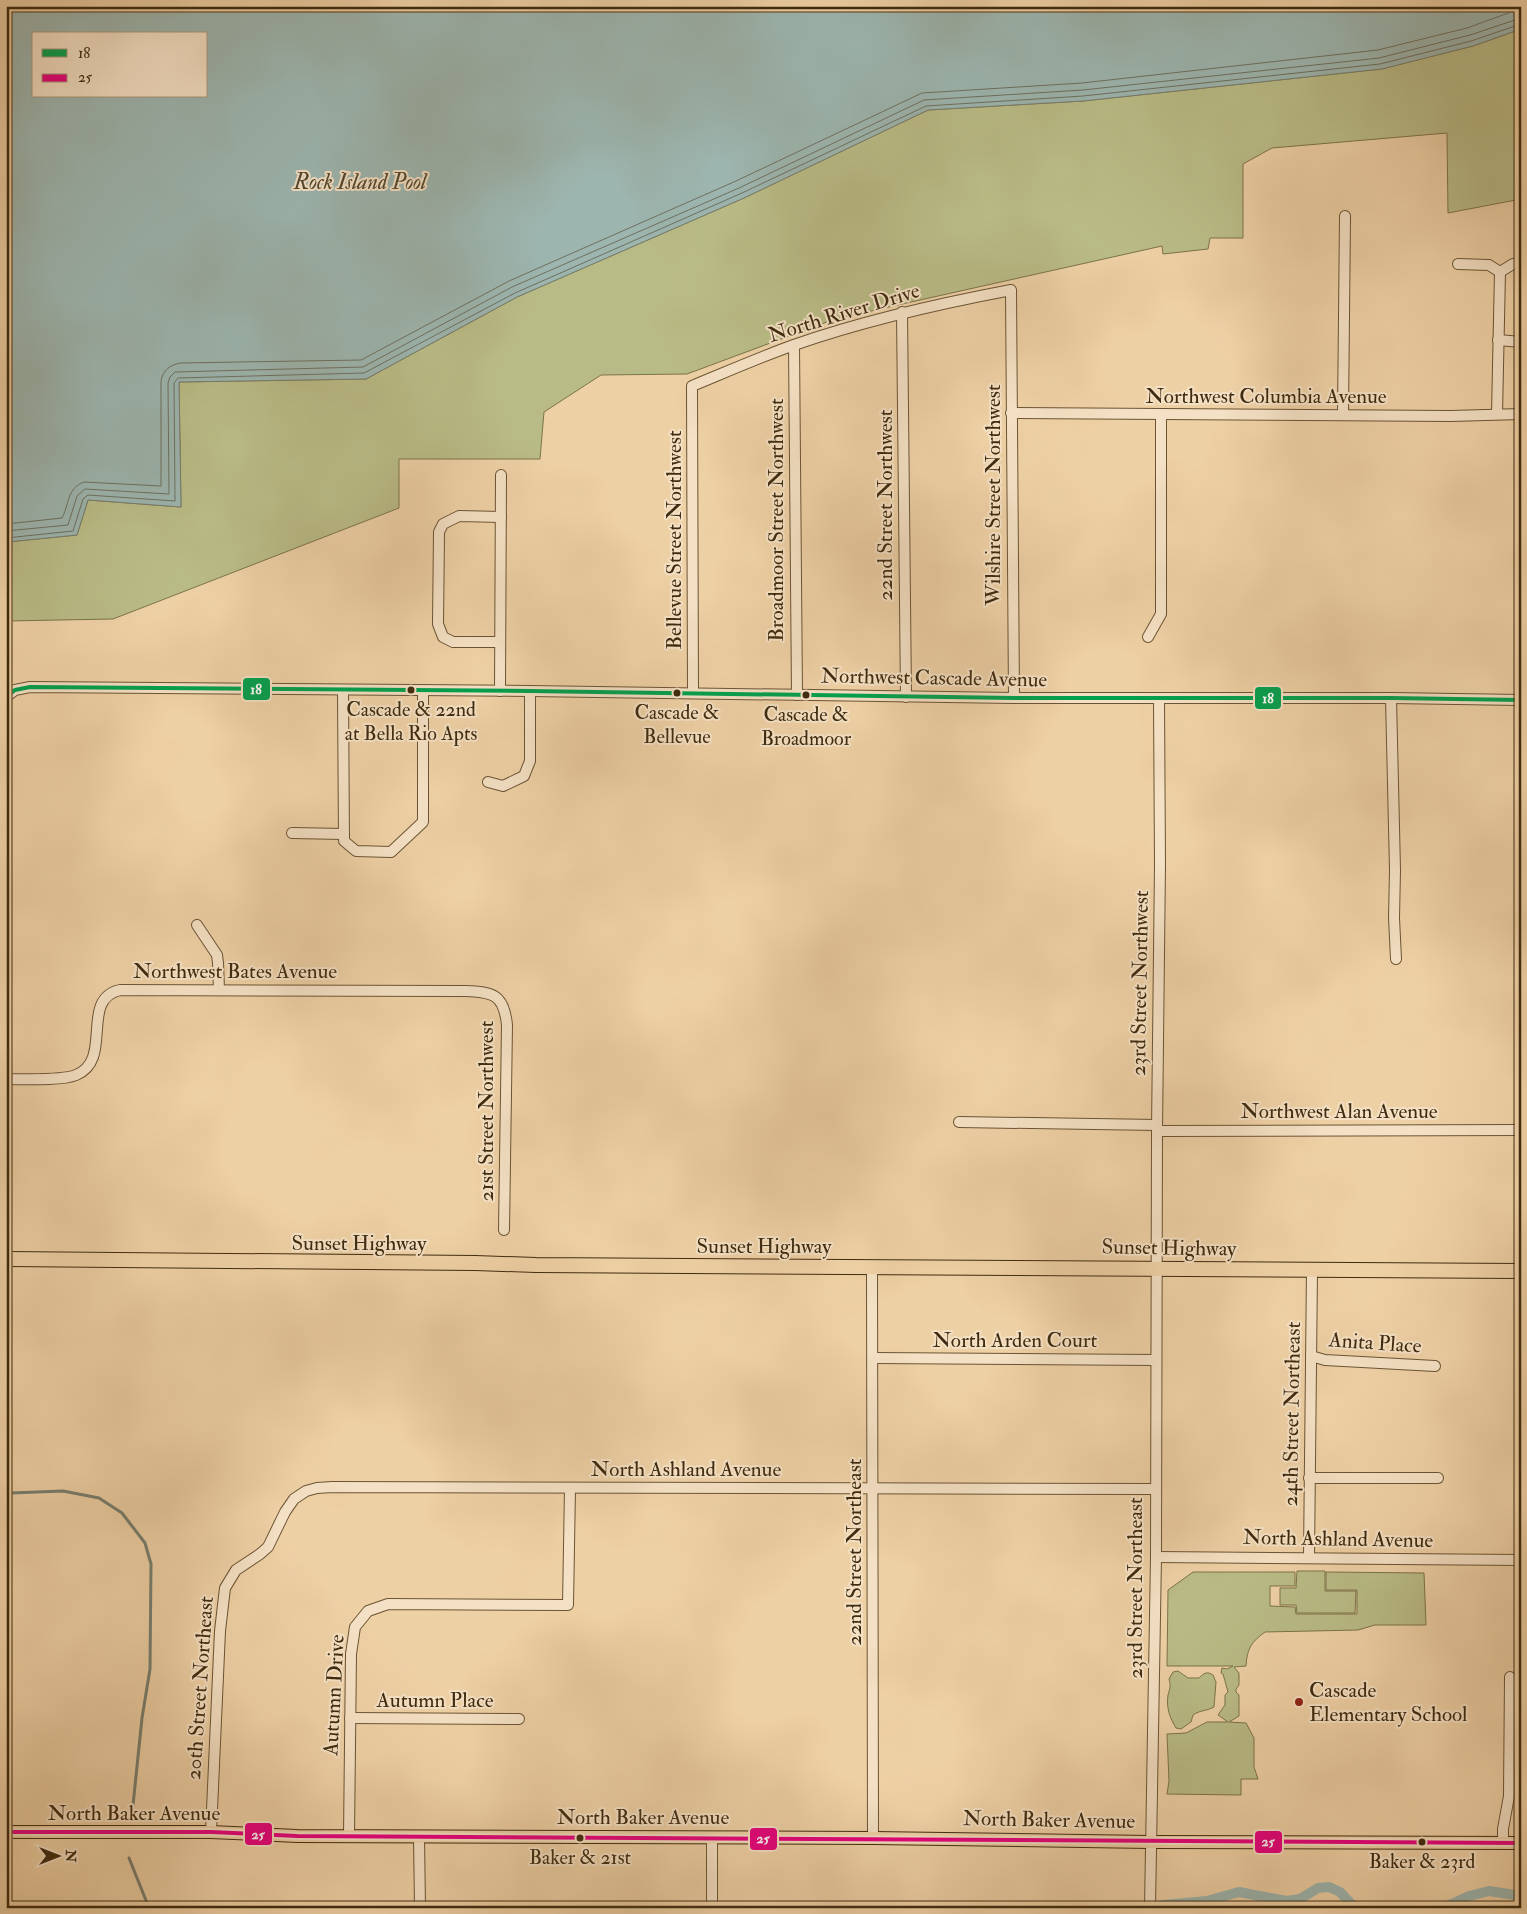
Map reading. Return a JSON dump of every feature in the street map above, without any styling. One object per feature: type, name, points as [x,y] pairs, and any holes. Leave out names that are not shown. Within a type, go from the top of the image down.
[{"type":"highway","name":"Sunset Highway","points":[[6,1259],[475,1263],[536,1266],[872,1266],[1521,1271]]},
{"type":"main road","name":"North Baker Avenue","points":[[6,1832],[211,1832],[297,1836],[1521,1843]]},
{"type":"street","points":[[1343,416],[1345,216]]},
{"type":"street","points":[[1500,272],[1513,264],[1521,262]]},
{"type":"street","points":[[1458,264],[1489,265],[1500,272]]},
{"type":"street","points":[[1497,414],[1500,272]]},
{"type":"street","name":"North River Drive","points":[[692,386],[794,345],[902,312],[1011,290]]},
{"type":"street","name":"Wilshire Street Northwest","points":[[1011,290],[1014,698]]},
{"type":"street","name":"22nd Street Northwest","points":[[902,312],[906,697]]},
{"type":"street","points":[[1498,340],[1521,342]]},
{"type":"street","name":"Broadmoor Street Northwest","points":[[794,345],[797,695]]},
{"type":"street","name":"Bellevue Street Northwest","points":[[692,386],[693,694]]},
{"type":"street","name":"Northwest Columbia Avenue","points":[[1011,413],[1343,416],[1521,414]]},
{"type":"street","points":[[1148,637],[1161,614],[1161,414]]},
{"type":"street","points":[[500,691],[501,475]]},
{"type":"street","points":[[500,517],[460,516],[442,524],[439,532],[438,624],[443,637],[453,642],[500,642]]},
{"type":"street","name":"Northwest Cascade Avenue","points":[[6,697],[16,690],[30,687],[530,691],[1014,698],[1521,700]]},
{"type":"street","points":[[343,691],[344,841],[356,850],[391,852],[423,822],[423,691]]},
{"type":"street","points":[[488,782],[503,786],[524,776],[530,760],[530,691]]},
{"type":"street","points":[[1391,698],[1396,959]]},
{"type":"street","name":"23rd Street Northwest","points":[[1156,1268],[1160,864],[1159,699]]},
{"type":"street","points":[[292,833],[344,834]]},
{"type":"street","points":[[197,925],[216,955],[219,990]]},
{"type":"street","name":"Northwest Bates Avenue","points":[[6,1079],[74,1076],[82,1072],[94,1056],[98,1011],[101,1003],[108,995],[128,989],[465,991]]},
{"type":"street","name":"21st Street Northwest","points":[[465,991],[485,993],[497,998],[502,1002],[506,1017],[504,1230]]},
{"type":"street","name":"Northwest Alan Avenue","points":[[959,1122],[1157,1128],[1521,1130]]},
{"type":"street","name":"22nd Street Northeast","points":[[872,1266],[873,1838]]},
{"type":"street","name":"23rd Street Northeast","points":[[1150,1908],[1156,1557],[1156,1268]]},
{"type":"street","name":"24th Street Northeast","points":[[1309,1558],[1312,1270]]},
{"type":"street","name":"Anita Place","points":[[1311,1356],[1325,1360],[1435,1366]]},
{"type":"street","name":"North Arden Court","points":[[873,1358],[1156,1360]]},
{"type":"street","points":[[1309,1478],[1438,1478]]},
{"type":"street","name":"North Ashland Avenue","points":[[253,1558],[268,1547],[285,1512],[294,1499],[318,1488],[1155,1489]]},
{"type":"street","name":"Autumn Drive","points":[[349,1836],[351,1654],[355,1627],[368,1611],[388,1604],[568,1606],[570,1488]]},
{"type":"street","name":"North Ashland Avenue","points":[[1156,1557],[1521,1560]]},
{"type":"street","name":"20th Street Northeast","points":[[211,1832],[222,1602],[230,1577],[236,1570],[253,1558]]},
{"type":"street","points":[[1502,1843],[1509,1796],[1510,1677]]},
{"type":"street","name":"Autumn Place","points":[[350,1718],[518,1719]]},
{"type":"street","points":[[418,1836],[420,1908]]},
{"type":"street","points":[[712,1837],[712,1908]]},
{"type":"green space","points":[[1521,29],[1521,199],[1448,213],[1447,133],[1272,148],[1243,164],[1243,238],[1210,238],[1208,249],[1163,254],[1162,246],[835,319],[687,374],[601,375],[544,412],[540,459],[399,459],[399,508],[113,619],[6,621],[6,542],[77,535],[88,500],[181,507],[179,382],[366,379],[517,297],[744,198],[928,110],[1083,101],[1381,69],[1473,46]]},
{"type":"green space","points":[[1297,1571],[1325,1571],[1325,1591],[1356,1591],[1355,1613],[1297,1613],[1296,1605],[1280,1605],[1280,1588],[1296,1588]]},
{"type":"green space","points":[[1193,1572],[1295,1572],[1295,1586],[1270,1586],[1270,1606],[1295,1607],[1296,1614],[1357,1614],[1357,1590],[1326,1590],[1326,1572],[1424,1573],[1426,1625],[1375,1625],[1358,1630],[1265,1632],[1251,1646],[1247,1655],[1246,1666],[1234,1667],[1239,1673],[1239,1685],[1236,1692],[1239,1695],[1239,1716],[1229,1722],[1246,1723],[1254,1738],[1254,1767],[1258,1779],[1241,1779],[1241,1795],[1167,1794],[1169,1781],[1167,1734],[1186,1733],[1207,1722],[1228,1722],[1218,1715],[1225,1705],[1225,1695],[1228,1692],[1223,1674],[1221,1673],[1222,1668],[1227,1669],[1233,1666],[1167,1666],[1168,1590]]},
{"type":"green space","points":[[1178,1671],[1188,1678],[1199,1678],[1209,1673],[1213,1675],[1216,1682],[1214,1707],[1193,1715],[1191,1722],[1181,1729],[1176,1728],[1169,1713],[1168,1704],[1169,1679],[1173,1672]]},
{"type":"water","name":"Rock Island Pool","points":[[6,6],[1521,6],[1521,29],[1473,46],[1382,69],[1083,101],[928,110],[744,198],[517,297],[366,379],[179,382],[181,507],[88,500],[77,535],[7,542]]},
{"type":"waterway","points":[[11,1493],[63,1491],[99,1498],[122,1513],[145,1543],[151,1564],[150,1669],[142,1718],[132,1815]]},
{"type":"waterway","points":[[129,1858],[149,1908]]},
{"type":"waterway","points":[[1163,1905],[1207,1901],[1239,1892],[1286,1901],[1300,1899],[1318,1888],[1329,1887],[1340,1892],[1355,1908]]},
{"type":"waterway","points":[[1443,1908],[1469,1896],[1489,1891],[1521,1896]]},
{"type":"transit line","name":"18","points":[[6,697],[15,690],[30,687],[530,691],[1014,698],[1521,700]]},
{"type":"transit line","name":"25","points":[[6,1832],[211,1832],[297,1836],[1521,1843]]},
{"type":"place","name":"Cascade & 22nd at Bella Rio Apts","points":[[411,690]]},
{"type":"place","name":"Cascade & Bellevue","points":[[677,693]]},
{"type":"place","name":"Cascade & Broadmoor","points":[[806,695]]},
{"type":"place","name":"Cascade Elementary School","points":[[1299,1702]]},
{"type":"place","name":"Baker & 21st","points":[[580,1838]]},
{"type":"place","name":"Baker & 23rd","points":[[1422,1842]]}]
